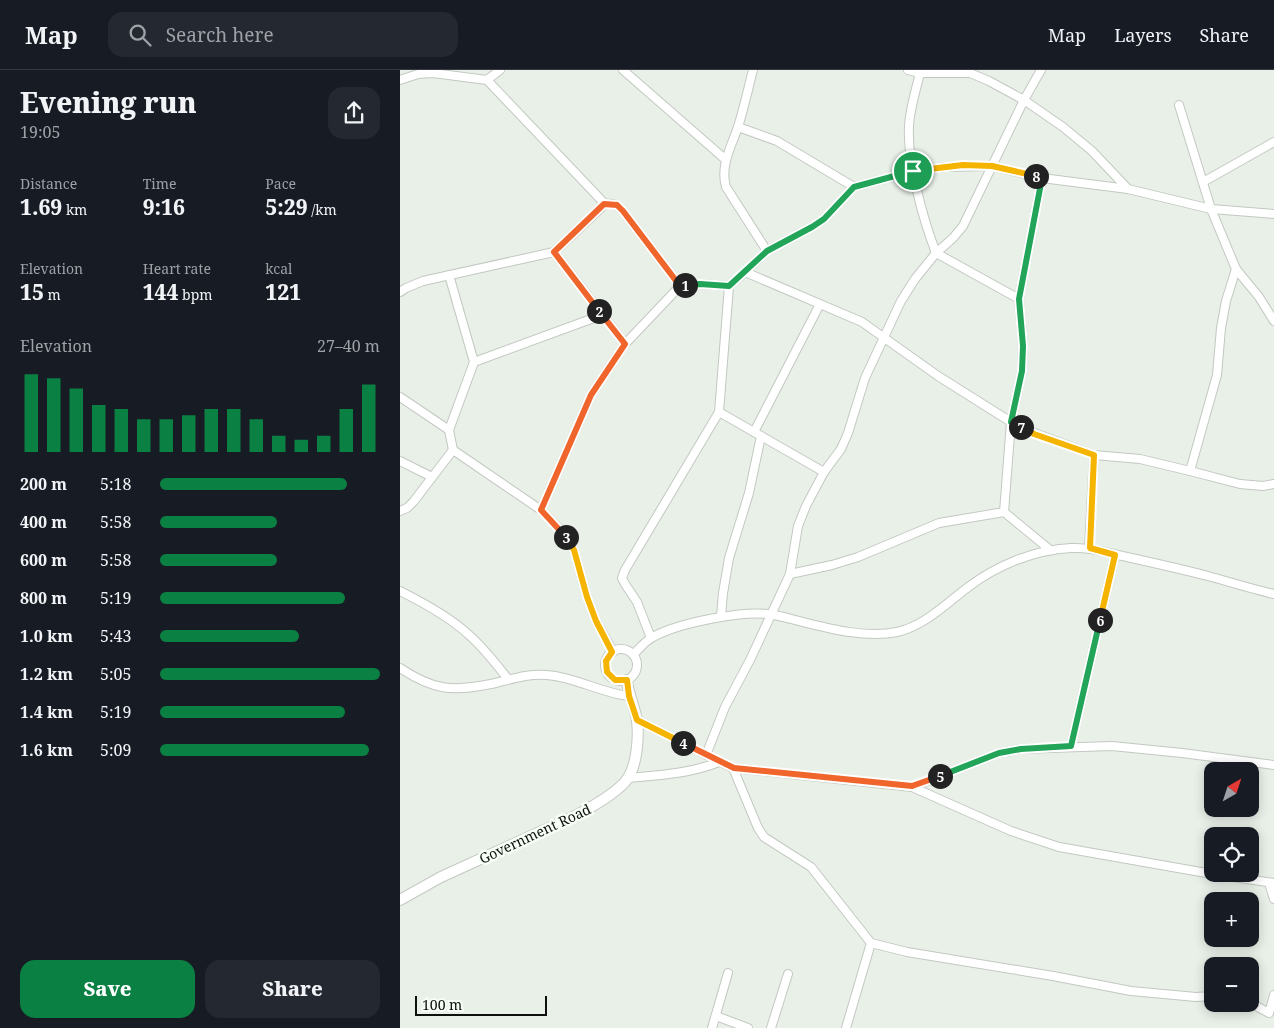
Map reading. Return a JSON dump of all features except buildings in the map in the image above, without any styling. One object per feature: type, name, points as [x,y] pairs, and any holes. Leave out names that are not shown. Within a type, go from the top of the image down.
[{"type":"street","points":[[487,80],[500,70]]},
{"type":"street","points":[[623,70],[726,160]]},
{"type":"street","points":[[752,70],[738,127],[726,160],[723,177],[726,187],[767,251]]},
{"type":"street","points":[[908,70],[920,73],[970,72],[989,81],[1024,100],[1063,126],[1092,151],[1128,189]]},
{"type":"street","points":[[706,755],[725,707],[750,660],[790,574],[798,526],[806,506],[848,433],[865,378],[901,301],[914,279],[963,226],[1024,100],[1041,70]]},
{"type":"street","points":[[400,80],[418,74],[433,73],[487,80],[604,204],[617,205],[623,211],[680,286]]},
{"type":"street","points":[[920,73],[909,125],[913,171],[936,253],[1019,299]]},
{"type":"street","points":[[1179,106],[1211,209],[1236,270],[1260,297],[1274,321]]},
{"type":"street","points":[[738,127],[777,141],[854,187]]},
{"type":"street","points":[[1203,182],[1274,142]]},
{"type":"street","points":[[651,638],[637,602],[622,578],[719,412],[729,286],[767,251],[824,219],[854,187],[913,171],[963,165],[992,166],[1042,178],[1128,189],[1211,209],[1274,214]]},
{"type":"street","points":[[1004,512],[1011,422],[1022,371],[1023,346],[1019,299],[1042,178]]},
{"type":"street","points":[[400,292],[423,282],[449,275],[554,252],[604,204]]},
{"type":"street","points":[[554,252],[625,344]]},
{"type":"street","points":[[1190,470],[1217,375],[1221,328],[1226,301],[1236,270]]},
{"type":"street","points":[[744,272],[862,322],[915,360],[1011,422],[1034,434],[1094,455],[1140,459],[1240,484],[1264,486],[1274,484]]},
{"type":"street","points":[[449,275],[474,362],[449,430],[454,450],[541,510],[565,535],[574,550],[596,621],[612,652]]},
{"type":"street","points":[[541,510],[591,395],[625,344],[680,286],[700,284],[729,286]]},
{"type":"street","points":[[721,617],[729,558],[749,493],[757,434],[820,304]]},
{"type":"street","points":[[474,362],[602,315]]},
{"type":"street","points":[[400,397],[449,430]]},
{"type":"street","points":[[719,412],[824,472]]},
{"type":"street","points":[[400,511],[407,508],[414,501],[454,450]]},
{"type":"street","points":[[1090,548],[1094,455]]},
{"type":"street","points":[[400,461],[432,478]]},
{"type":"street","points":[[790,574],[858,557],[939,523],[1004,512],[1049,549]]},
{"type":"street","points":[[633,654],[651,638],[686,624],[721,617],[772,614],[842,630],[874,633],[896,632],[915,626],[990,572],[1049,549],[1090,548],[1181,569],[1274,594]]},
{"type":"street","points":[[1071,746],[1115,555]]},
{"type":"street","points":[[400,591],[441,615],[468,634],[489,655],[508,679]]},
{"type":"street","points":[[623,649],[633,654],[636,661],[636,669],[633,676],[627,680],[615,680],[607,672],[606,661],[612,652],[623,649]]},
{"type":"street","points":[[401,670],[424,683],[439,688],[469,688],[508,679],[547,675],[629,696]]},
{"type":"street","points":[[627,680],[629,696],[637,720],[635,759],[628,778],[686,772],[719,762]]},
{"type":"street","points":[[637,720],[734,768],[912,786],[1011,831],[1059,847],[1204,872]]},
{"type":"street","points":[[912,786],[999,753],[1021,749],[1071,746],[1112,746],[1274,765]]},
{"type":"street","points":[[734,768],[758,828],[764,836],[811,867],[871,943],[907,952],[1131,991],[1178,996],[1204,996]]},
{"type":"street","name":"Government Road","points":[[400,900],[441,877],[576,816],[616,790],[628,778]]},
{"type":"street","points":[[1259,881],[1272,883],[1274,899]]},
{"type":"street","points":[[846,1028],[871,943]]},
{"type":"street","points":[[712,1028],[728,972]]},
{"type":"street","points":[[771,1028],[788,974]]},
{"type":"street","points":[[1259,1008],[1271,1014],[1274,995]]},
{"type":"street","points":[[716,1016],[748,1028]]},
{"type":"route","points":[[963,165],[992,166],[1042,178],[1019,299],[1022,321],[1022,371],[1011,422],[1034,434],[1094,455],[1090,548],[1115,555],[1071,746],[1021,749],[999,753],[912,786],[734,768],[637,720],[629,696],[627,680],[615,680],[607,672],[606,661],[612,652],[596,621],[587,597],[574,550],[565,535],[541,510],[591,395],[625,344],[554,252],[604,204],[612,204],[617,205],[623,211],[680,286],[700,284],[729,286],[767,251],[824,219],[854,187],[913,171],[963,165]]}]
